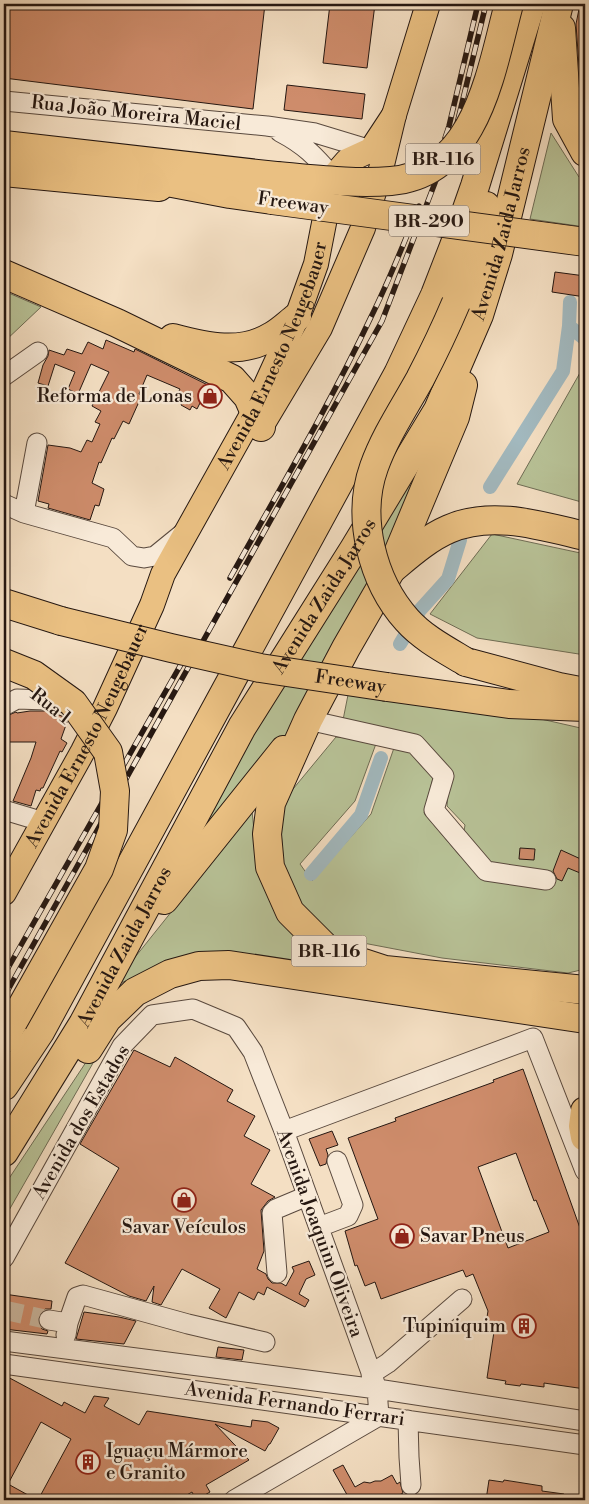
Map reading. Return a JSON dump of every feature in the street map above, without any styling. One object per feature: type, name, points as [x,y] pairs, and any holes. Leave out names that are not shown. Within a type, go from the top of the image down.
[{"type":"highway","points":[[559,4],[567,119],[585,152]]},
{"type":"highway","name":"Avenida Zaida Jarros","points":[[4,1152],[82,1024],[242,727],[438,410],[468,309],[514,192],[559,4]]},
{"type":"highway","points":[[522,9],[476,250],[468,309],[428,364],[386,441],[374,468],[367,498],[368,534],[377,569],[394,602],[408,621],[435,644],[466,662],[559,687],[585,692]]},
{"type":"highway","name":"Avenida Zaida Jarros","points":[[4,1086],[40,1032],[398,374],[435,294],[454,246],[522,9]]},
{"type":"highway","name":"BR-116","points":[[4,145],[274,188],[332,181],[392,181],[414,176],[436,165],[453,151],[466,134],[522,9]]},
{"type":"highway","name":"Freeway","points":[[4,150],[230,194],[274,188],[585,242]]},
{"type":"highway","points":[[4,172],[230,194]]},
{"type":"highway","points":[[4,274],[116,323],[232,379],[248,397],[257,419]]},
{"type":"highway","name":"BR-116","points":[[468,309],[455,417],[391,570],[346,648],[308,720],[271,803],[266,834],[270,868],[290,912],[330,952],[385,970],[585,990]]},
{"type":"highway","points":[[116,323],[200,345],[229,348],[244,347],[265,340],[298,317]]},
{"type":"highway","points":[[391,570],[415,549],[432,538],[449,529],[475,521],[502,520],[585,536]]},
{"type":"highway","name":"Freeway","points":[[4,603],[60,621],[260,668],[509,704],[585,707]]},
{"type":"highway","points":[[4,664],[34,675],[73,703],[108,752],[115,791],[113,830],[99,869],[8,1031]]},
{"type":"highway","points":[[509,704],[585,722]]},
{"type":"highway","points":[[122,952],[308,720]]},
{"type":"highway","points":[[4,1162],[35,1127],[107,1019],[135,992],[170,974],[199,966],[229,965],[585,1019]]},
{"type":"highway","points":[[585,1111],[583,1126],[585,1137]]},
{"type":"main road","name":"Avenida Ernesto Neugebauer","points":[[4,893],[105,708],[152,605],[163,574],[187,530],[257,419],[320,328],[363,228],[376,160],[394,115],[428,4]]},
{"type":"main road","points":[[333,177],[347,161],[376,160]]},
{"type":"main road","name":"Avenida Ernesto Neugebauer","points":[[152,605],[175,580],[257,419],[298,317],[316,264],[333,177]]},
{"type":"main road","points":[[324,222],[329,232],[336,238],[344,240],[353,239],[363,228]]},
{"type":"street","name":"Rua João Moreira Maciel","points":[[4,101],[267,126],[315,133],[376,160]]},
{"type":"street","name":"Rua João Moreira Maciel","points":[[267,126],[304,146],[333,177]]},
{"type":"street","points":[[4,376],[38,352]]},
{"type":"street","points":[[24,513],[37,443]]},
{"type":"street","points":[[4,504],[24,513],[113,538],[132,556],[144,558],[155,556],[187,530]]},
{"type":"street","name":"Rua 1","points":[[4,673],[47,700],[72,719],[79,732],[83,751]]},
{"type":"street","points":[[4,706],[18,699],[47,700]]},
{"type":"street","points":[[308,720],[415,744],[444,776],[434,810],[486,871],[546,880]]},
{"type":"street","points":[[4,810],[44,822]]},
{"type":"street","name":"Avenida dos Estados","points":[[4,1258],[122,1046],[152,1014],[193,1010],[236,1028],[253,1052]]},
{"type":"street","points":[[284,1131],[533,1038],[585,1171]]},
{"type":"street","name":"Avenida Joaquim Oliveira","points":[[253,1052],[284,1131],[374,1381],[379,1416]]},
{"type":"street","points":[[319,1228],[348,1216],[353,1205],[337,1161]]},
{"type":"street","points":[[277,1273],[272,1213],[276,1209],[307,1196]]},
{"type":"street","points":[[65,1348],[68,1323],[78,1297],[83,1295],[188,1324],[265,1342]]},
{"type":"street","points":[[374,1381],[388,1363],[462,1299]]},
{"type":"street","points":[[49,1320],[68,1323]]},
{"type":"street","name":"Avenida Fernando Ferrari","points":[[4,1341],[374,1381],[502,1408],[585,1421]]},
{"type":"street","name":"Avenida Fernando Ferrari","points":[[4,1364],[585,1445]]},
{"type":"street","points":[[498,1432],[502,1408]]},
{"type":"street","points":[[234,1500],[379,1416]]},
{"type":"street","points":[[408,1420],[411,1485]]},
{"type":"green space","points":[[551,133],[579,177],[585,181],[585,227],[530,219]]},
{"type":"green space","points":[[4,291],[41,307],[4,342]]},
{"type":"green space","points":[[585,364],[585,503],[517,484]]},
{"type":"green space","points":[[441,425],[361,604],[282,743],[177,874],[262,718]]},
{"type":"green space","points":[[492,534],[585,554],[585,655],[477,638],[430,614]]},
{"type":"green space","points":[[349,690],[510,712],[585,729],[585,969],[568,973],[442,958],[337,938],[301,908],[284,869],[279,806],[336,737],[377,741],[355,801],[300,864],[312,881],[371,814],[395,745],[409,750],[433,778],[424,813],[460,856],[465,825],[447,806],[450,768],[420,740],[343,720]]},
{"type":"green space","points":[[252,811],[258,868],[362,977],[173,964],[112,986]]},
{"type":"green space","points":[[106,1032],[109,1035],[4,1219],[4,1186]]},
{"type":"building","points":[[4,4],[265,4],[253,109],[4,78]]},
{"type":"building","points":[[330,4],[375,4],[367,68],[323,63]]},
{"type":"building","points":[[580,4],[585,4],[585,94],[581,95],[576,24]]},
{"type":"building","points":[[287,85],[365,94],[362,119],[284,110]]},
{"type":"building","points":[[555,272],[585,276],[585,297],[552,292]]},
{"type":"building","points":[[106,340],[134,352],[135,349],[220,391],[219,394],[206,391],[197,409],[192,406],[190,410],[181,405],[185,397],[178,393],[180,389],[147,375],[139,394],[142,395],[129,424],[123,421],[114,439],[112,438],[101,463],[99,462],[92,483],[104,489],[99,506],[95,505],[90,520],[48,508],[49,504],[38,501],[48,445],[70,448],[81,452],[87,440],[92,442],[100,424],[95,422],[101,411],[92,406],[109,372],[91,364],[78,394],[68,389],[75,372],[55,364],[48,386],[38,383],[49,350],[64,355],[67,349],[82,354],[88,342],[103,349]]},
{"type":"building","points":[[49,711],[64,717],[67,722],[61,739],[67,743],[62,752],[60,751],[43,788],[40,791],[36,790],[31,806],[13,801],[36,742],[4,742],[4,717],[16,712]]},
{"type":"building","points":[[520,848],[535,849],[534,860],[519,859]]},
{"type":"building","points":[[561,850],[585,861],[585,875],[568,868],[562,881],[557,879],[553,871]]},
{"type":"building","points":[[134,1050],[170,1067],[175,1057],[233,1090],[227,1101],[255,1116],[244,1136],[270,1150],[251,1184],[275,1197],[268,1201],[261,1210],[264,1251],[257,1269],[266,1274],[272,1283],[281,1283],[286,1286],[294,1271],[292,1267],[309,1261],[315,1275],[306,1279],[299,1294],[309,1300],[305,1307],[267,1287],[264,1295],[258,1292],[254,1300],[239,1292],[226,1318],[209,1308],[220,1289],[182,1269],[161,1305],[152,1302],[154,1286],[146,1301],[129,1296],[65,1263],[119,1168],[80,1144]]},
{"type":"building","points":[[523,1069],[585,1242],[585,1389],[544,1383],[544,1387],[521,1384],[520,1386],[505,1384],[506,1381],[487,1378],[495,1325],[486,1323],[488,1311],[473,1274],[466,1277],[463,1270],[381,1299],[375,1282],[365,1286],[357,1265],[355,1266],[345,1231],[378,1219],[348,1138],[396,1121],[395,1118],[494,1082],[493,1080]],"holes":[[[516,1153],[534,1201],[536,1200],[549,1232],[508,1248],[478,1167]]]},
{"type":"building","points":[[332,1131],[338,1145],[326,1149],[328,1155],[326,1164],[320,1166],[309,1139]]},
{"type":"building","points":[[4,1294],[52,1301],[51,1309],[45,1309],[38,1319],[42,1329],[48,1331],[47,1334],[4,1329]]},
{"type":"building","points":[[84,1312],[136,1321],[124,1344],[76,1339]]},
{"type":"building","points":[[218,1347],[244,1350],[242,1360],[216,1357]]},
{"type":"building","points":[[4,1375],[62,1406],[64,1402],[85,1413],[94,1396],[109,1398],[104,1406],[139,1425],[147,1411],[251,1427],[252,1420],[268,1422],[279,1428],[265,1451],[215,1424],[249,1460],[206,1485],[210,1492],[196,1500],[192,1492],[178,1500],[38,1500],[71,1439],[41,1422],[8,1484],[37,1500],[4,1500]]},
{"type":"building","points":[[343,1465],[355,1487],[364,1482],[381,1481],[392,1475],[397,1484],[400,1482],[403,1493],[390,1500],[350,1500],[333,1470]]},
{"type":"building","points":[[489,1480],[503,1482],[504,1480],[542,1486],[542,1491],[564,1494],[563,1500],[486,1500]]},
{"type":"waterway","points":[[490,487],[563,371],[570,302]]},
{"type":"waterway","points":[[569,326],[585,339]]},
{"type":"waterway","points":[[400,644],[420,610],[448,579],[460,540]]},
{"type":"waterway","points":[[311,874],[361,815],[381,758]]},
{"type":"tunnel","points":[[4,1310],[49,1320]]},
{"type":"railway","points":[[445,138],[478,4]]},
{"type":"railway","points":[[4,997],[382,321],[456,128],[486,4]]},
{"type":"railway","points":[[230,578],[303,449],[355,350],[384,290],[419,206]]},
{"type":"railway","points":[[4,975],[192,645]]},
{"type":"place","name":"Reforma de Lonas","points":[[210,396]]},
{"type":"place","name":"Savar Veículos","points":[[184,1200]]},
{"type":"place","name":"Savar Pneus","points":[[402,1236]]},
{"type":"place","name":"Tupiniquim","points":[[524,1326]]},
{"type":"place","name":"Iguaçu Mármore e Granito","points":[[88,1462]]}]
